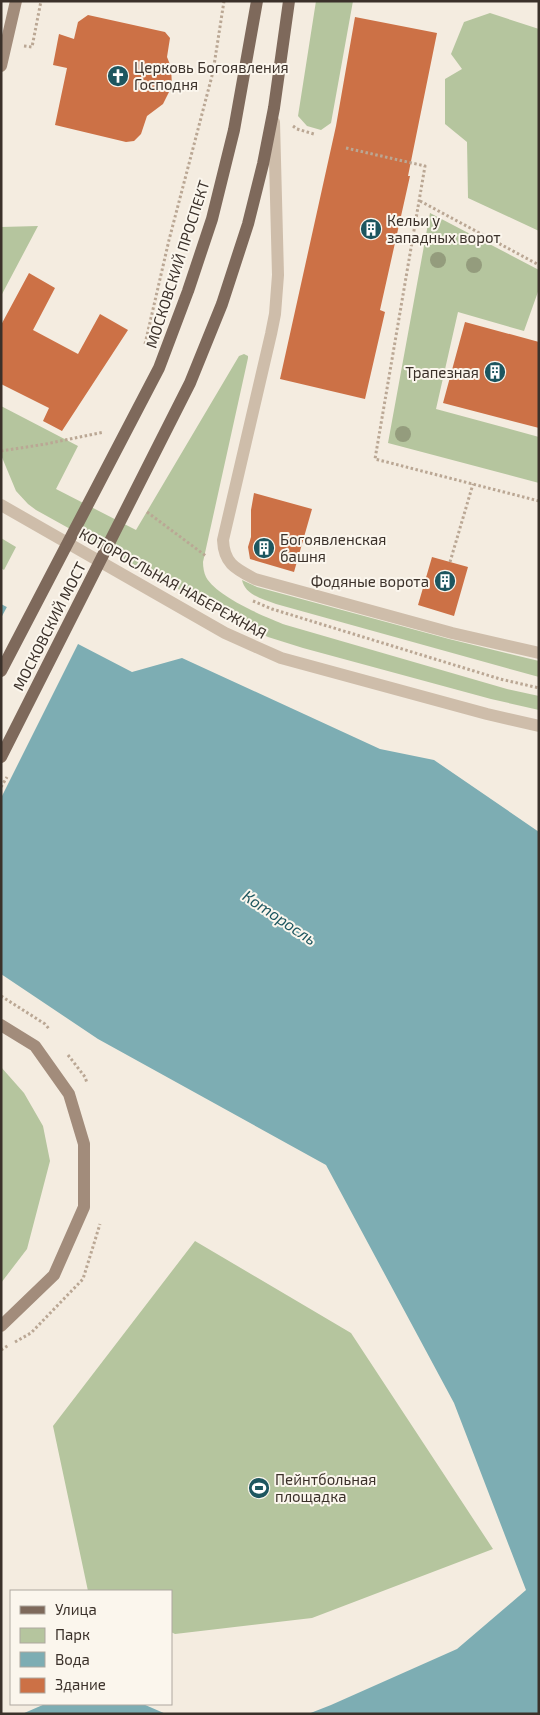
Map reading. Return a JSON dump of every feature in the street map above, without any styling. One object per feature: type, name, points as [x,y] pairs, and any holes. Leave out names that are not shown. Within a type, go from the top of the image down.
[{"type":"main road","points":[[1,66],[16,1]]},
{"type":"main road","name":"МОСКОВСКИЙ ПРОСПЕКТ","points":[[94,494],[159,368],[188,291],[212,219],[234,130],[258,1]]},
{"type":"main road","points":[[274,108],[289,1]]},
{"type":"main road","name":"МОСКОВСКИЙ МОСТ","points":[[1,757],[190,383],[222,304],[248,224],[274,108]]},
{"type":"main road","name":"МОСКОВСКИЙ МОСТ","points":[[1,671],[94,494]]},
{"type":"main road","points":[[1,1025],[35,1046],[69,1094],[84,1144],[84,1207],[54,1275],[1,1326]]},
{"type":"street","points":[[274,108],[277,295],[271,334],[223,540],[223,550],[227,560],[238,570],[256,579],[452,633],[539,653]]},
{"type":"street","name":"КОТОРОСЛЬНАЯ НАБЕРЕЖНАЯ","points":[[1,505],[225,633],[262,651],[280,658],[487,714],[539,726]]},
{"type":"path","points":[[143,351],[169,240],[208,91],[218,47],[224,1]]},
{"type":"path","points":[[346,148],[425,166],[375,460],[539,501]]},
{"type":"path","points":[[420,201],[539,265]]},
{"type":"path","points":[[1,450],[46,444],[106,432],[102,440]]},
{"type":"path","points":[[450,562],[473,484]]},
{"type":"path","points":[[140,507],[208,558]]},
{"type":"path","points":[[246,598],[272,609],[500,679],[539,688]]},
{"type":"green space","points":[[316,1],[353,1],[331,123],[321,130],[307,126],[298,116]]},
{"type":"green space","points":[[490,13],[539,29],[539,231],[468,198],[467,142],[445,124],[445,79],[462,69],[451,54],[464,22]]},
{"type":"green space","points":[[430,213],[539,270],[539,289],[524,331],[458,312],[436,409],[539,437],[539,483],[388,443]]},
{"type":"green space","points":[[38,226],[1,296],[1,227]]},
{"type":"green space","points":[[244,354],[248,358],[203,562],[205,575],[212,584],[220,592],[242,606],[286,625],[507,689],[539,696],[539,710],[491,699],[268,637],[36,510],[16,491],[1,455],[1,406],[78,446],[56,489],[136,530],[239,356]]},
{"type":"green space","points":[[1,538],[16,547],[4,570],[1,568]]},
{"type":"green space","points":[[242,580],[257,587],[449,639],[539,661],[539,677],[276,604],[251,593]]},
{"type":"green space","points":[[1,1067],[24,1093],[43,1126],[50,1161],[27,1249],[1,1283]]},
{"type":"green space","name":"Пейнтбольная площадка","points":[[195,1241],[351,1333],[493,1549],[312,1618],[175,1634],[172,1632],[172,1590],[88,1590],[53,1426]]},
{"type":"water","name":"Которосль","points":[[1,604],[132,672],[182,658],[380,749],[434,760],[539,832],[539,1714],[308,1714],[457,1649],[526,1590],[454,1403],[326,1165],[98,1039],[1,974]]},
{"type":"water","points":[[43,1705],[145,1705],[166,1714],[22,1714]]},
{"type":"pier","points":[[8,605],[79,642],[1,798],[1,618]]},
{"type":"building","name":"Церковь Богоявления Господня","points":[[88,15],[165,32],[170,38],[167,57],[171,67],[172,86],[163,104],[147,116],[141,134],[134,141],[126,142],[55,125],[67,68],[53,65],[59,34],[74,39],[78,22]]},
{"type":"building","points":[[355,17],[437,33],[408,176],[410,176],[380,310],[385,312],[365,399],[280,379],[336,126]]},
{"type":"building","points":[[29,273],[55,288],[33,330],[78,354],[100,314],[128,330],[62,431],[43,421],[49,408],[1,384],[1,325]]},
{"type":"building","name":"Трапезная","points":[[465,322],[539,342],[539,428],[443,403]]},
{"type":"building","points":[[254,493],[312,509],[294,572],[250,559],[248,547],[251,537],[251,510]]},
{"type":"building","name":"Фодяные ворота","points":[[432,557],[468,567],[454,616],[418,605]]},
{"type":"place","name":"Церковь Богоявления Господня","points":[[118,76]]},
{"type":"place","name":"Кельи у западных ворот","points":[[371,229]]},
{"type":"place","name":"Трапезная","points":[[495,372]]},
{"type":"place","name":"Богоявленская башня","points":[[264,548]]},
{"type":"place","name":"Фодяные ворота","points":[[445,581]]},
{"type":"place","name":"Пейнтбольная площадка","points":[[259,1488]]}]
